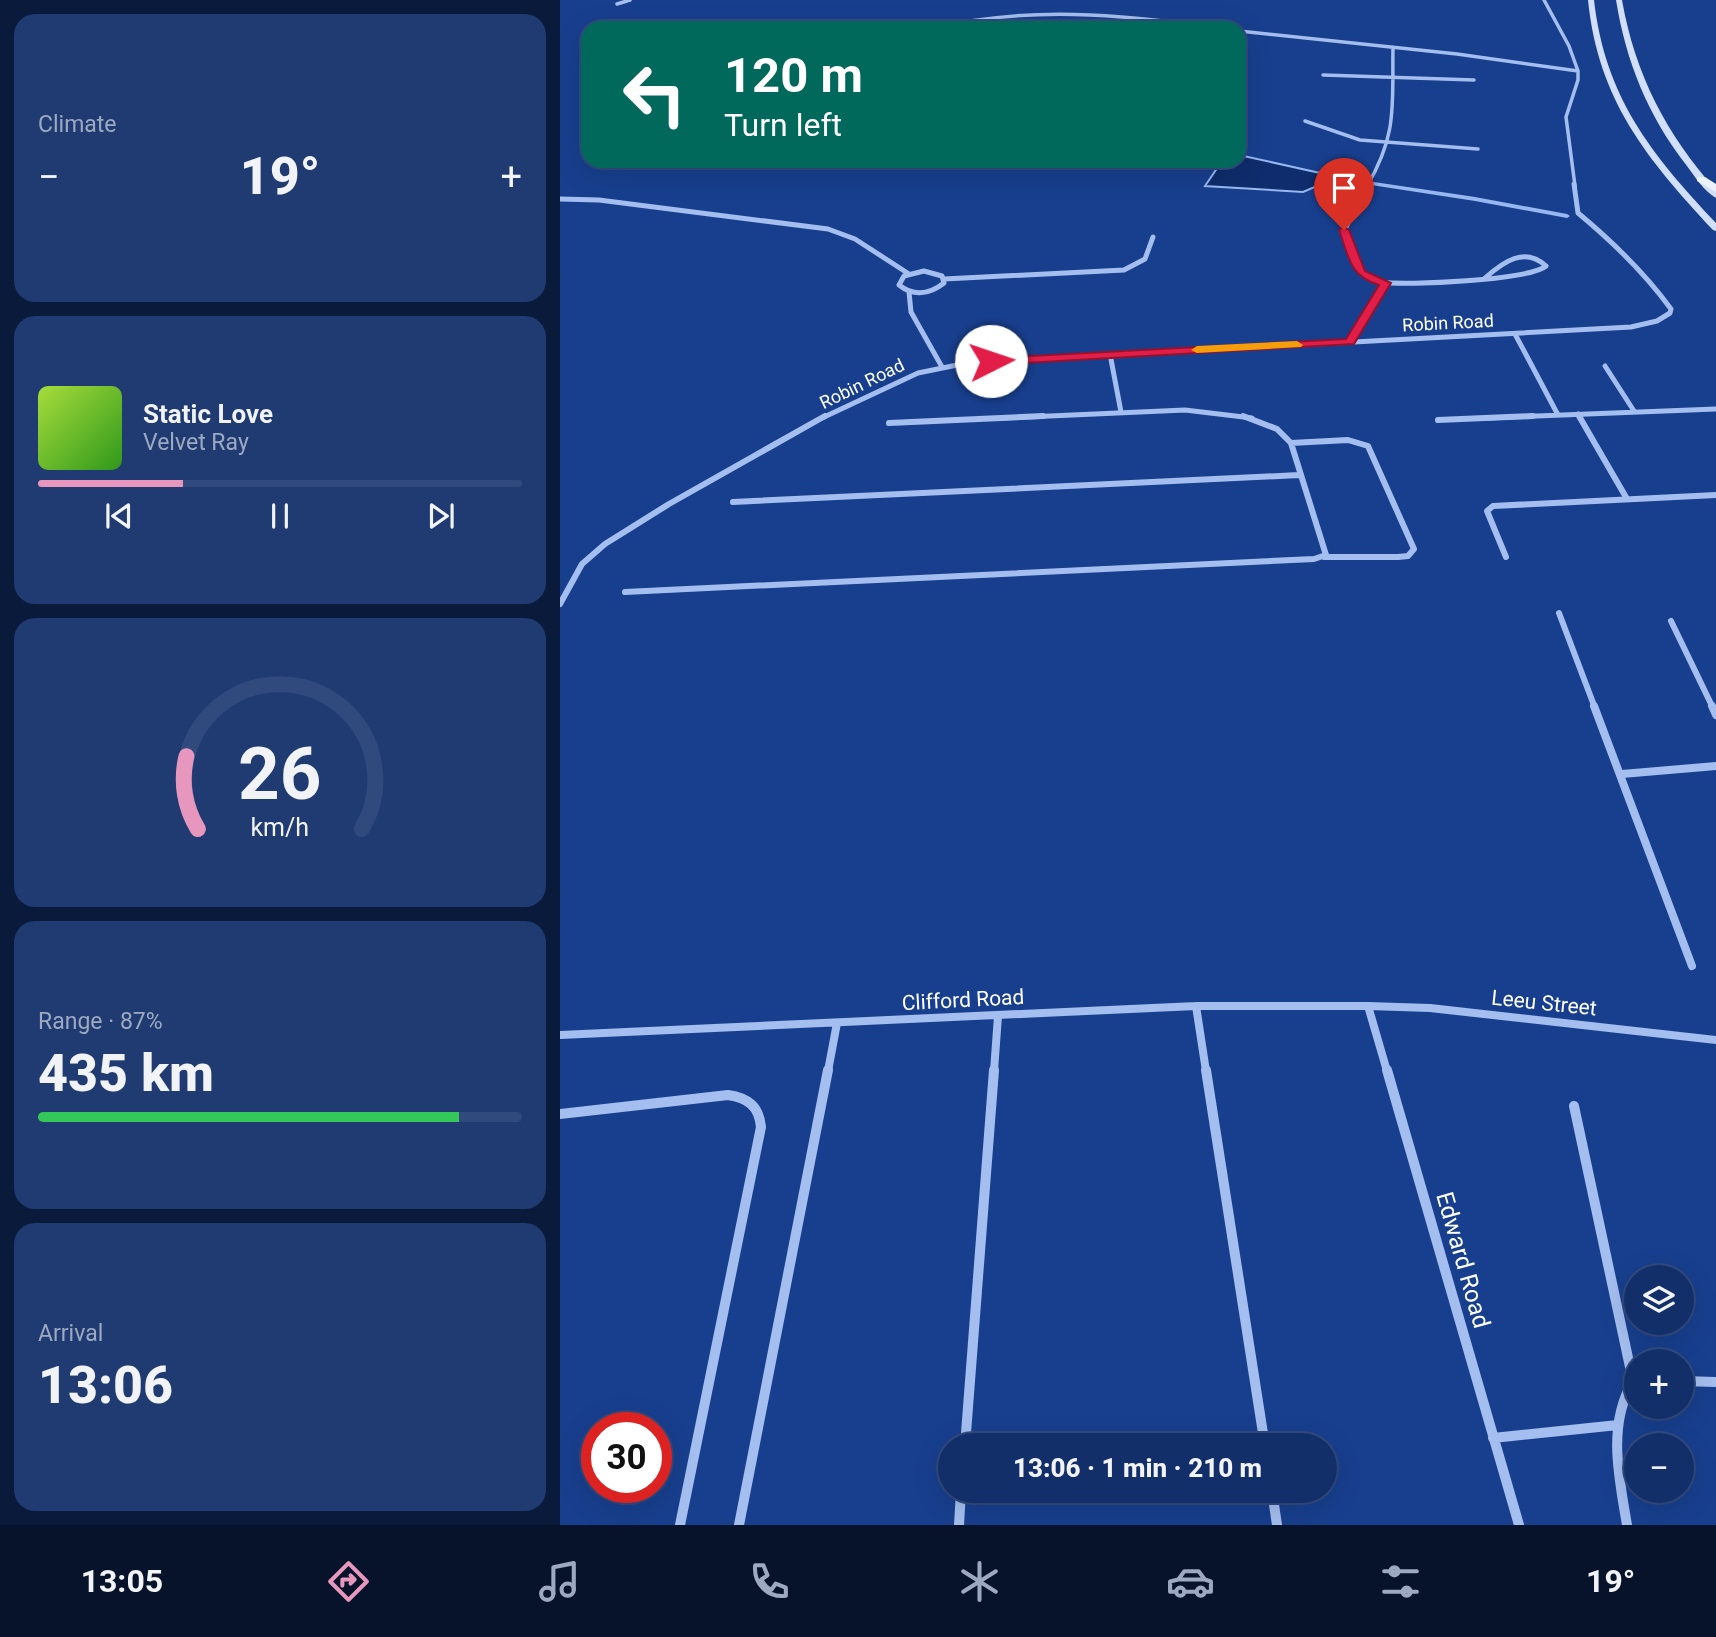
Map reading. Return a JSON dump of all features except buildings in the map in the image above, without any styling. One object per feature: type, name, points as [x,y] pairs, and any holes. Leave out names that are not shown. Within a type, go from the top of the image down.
[{"type":"main road","points":[[1702,179],[1716,189]]},
{"type":"street","points":[[617,4],[630,0]]},
{"type":"street","points":[[1246,33],[1393,47],[1578,71],[1569,46],[1544,0]]},
{"type":"street","points":[[1591,0],[1593,29],[1603,67],[1628,118],[1655,158],[1716,228]]},
{"type":"street","points":[[1619,0],[1623,31],[1642,86],[1668,134],[1716,195]]},
{"type":"street","points":[[968,21],[1041,16],[1170,21]]},
{"type":"street","points":[[1393,47],[1391,133],[1346,224],[1345,234],[1361,273],[1369,279],[1386,283],[1485,278],[1533,274],[1542,271],[1546,266],[1537,258],[1520,256],[1498,266],[1485,278]]},
{"type":"street","name":"Robin Road","points":[[560,604],[582,564],[669,504],[877,389],[918,373],[942,367],[1015,359],[1515,334],[1631,327],[1657,321],[1670,313],[1663,296],[1620,248],[1578,213],[1566,117],[1578,80],[1578,71]]},
{"type":"street","points":[[1323,75],[1474,80]]},
{"type":"street","points":[[1305,121],[1360,140],[1478,149]]},
{"type":"street","points":[[560,199],[599,200],[828,229],[855,239],[909,274]]},
{"type":"street","points":[[944,279],[944,284],[934,290],[909,292],[899,285],[901,279],[909,274],[931,272],[944,279],[1124,270],[1146,259],[1153,237]]},
{"type":"street","points":[[1350,342],[1386,283]]},
{"type":"street","points":[[909,292],[911,312],[942,367]]},
{"type":"street","points":[[1515,334],[1558,415]]},
{"type":"street","points":[[1110,354],[1121,412]]},
{"type":"street","points":[[1605,366],[1634,411]]},
{"type":"street","points":[[1438,420],[1716,409]]},
{"type":"street","points":[[890,424],[1185,410],[1250,417],[1277,429],[1291,443],[1299,475],[1323,542],[1326,555],[1324,557]]},
{"type":"street","points":[[1578,414],[1627,499]]},
{"type":"street","points":[[625,592],[995,576],[1324,557],[1408,556],[1414,549],[1368,446],[1348,440],[1291,443]]},
{"type":"street","points":[[733,502],[1299,475]]},
{"type":"street","points":[[1506,557],[1488,516],[1489,508],[1716,495]]},
{"type":"street","points":[[1559,613],[1692,965]]},
{"type":"street","points":[[1671,621],[1716,716]]},
{"type":"street","points":[[1622,774],[1716,766]]},
{"type":"street","points":[[1196,1006],[1263,1433]]},
{"type":"street","name":"Clifford Road","points":[[560,1035],[1196,1006],[1368,1006]]},
{"type":"street","name":"Leeu Street","points":[[1368,1006],[1430,1008],[1716,1040]]},
{"type":"street","name":"Edward Road","points":[[1368,1006],[1519,1525]]},
{"type":"street","points":[[966,1433],[998,1016]]},
{"type":"street","points":[[739,1525],[837,1023]]},
{"type":"street","points":[[560,1114],[728,1095],[748,1100],[761,1116],[761,1127],[680,1525]]},
{"type":"street","points":[[1574,1106],[1628,1349]]},
{"type":"street","points":[[1694,1381],[1716,1382]]},
{"type":"street","points":[[1624,1395],[1618,1425],[1619,1469],[1627,1525]]},
{"type":"street","points":[[1493,1438],[1618,1425]]},
{"type":"street","points":[[959,1525],[960,1503]]},
{"type":"street","points":[[1274,1503],[1277,1525]]},
{"type":"water","points":[[1246,157],[1329,176],[1322,184],[1303,192],[1205,186],[1217,168],[1246,168]]},
{"type":"waterway","points":[[1328,179],[1338,180]]},
{"type":"waterway","points":[[1347,180],[1567,216]]},
{"type":"slow traffic","points":[[1197,350],[1297,345]]},
{"type":"route","points":[[991,361],[1350,342],[1386,283],[1369,279],[1359,271],[1344,230]]}]
